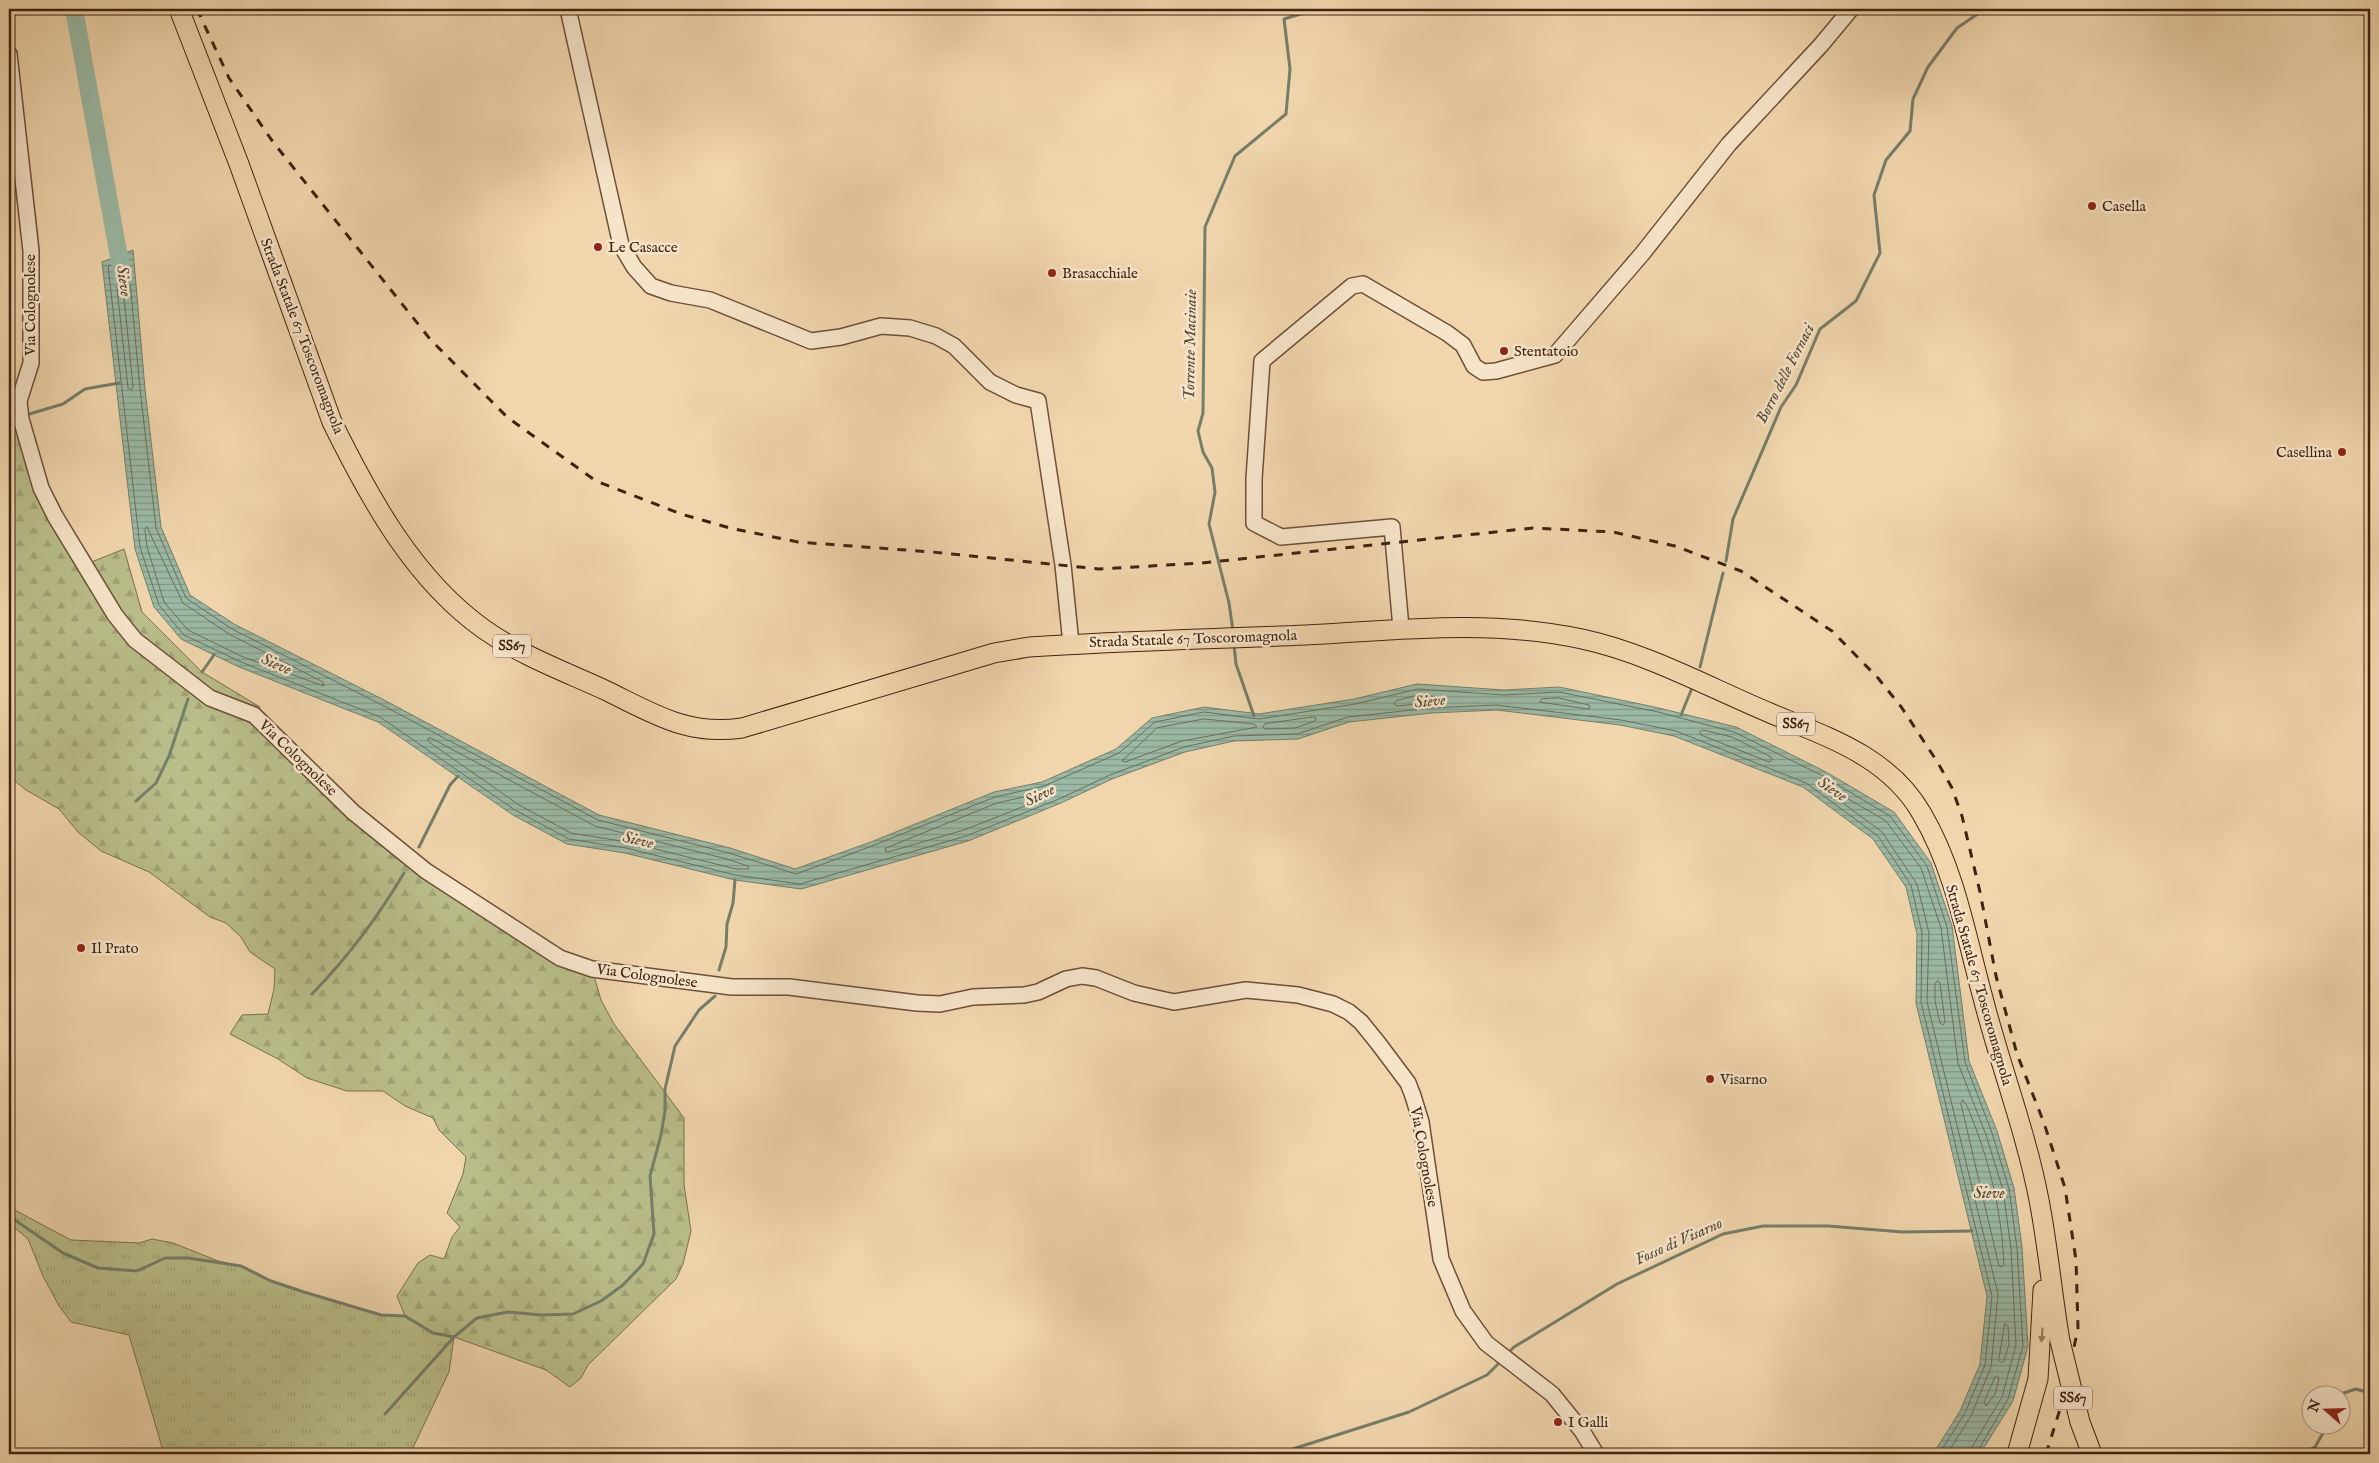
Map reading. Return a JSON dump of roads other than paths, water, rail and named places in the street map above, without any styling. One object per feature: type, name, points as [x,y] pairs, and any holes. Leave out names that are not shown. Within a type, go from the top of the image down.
[{"type":"main road","name":"Strada Statale 67 Toscoromagnola","points":[[179,9],[239,164],[314,375],[352,463],[400,542],[426,577],[455,606],[486,630],[520,650],[670,722],[719,732],[772,721],[994,653],[1029,647],[1401,628],[1493,627],[1530,630],[1584,639],[1684,674],[1854,749],[1878,764],[1899,782],[1922,814],[1959,904],[1992,1034],[2039,1199],[2060,1341],[2080,1422],[2092,1454]]},
{"type":"main road","points":[[2016,1454],[2038,1379],[2042,1336],[2043,1286],[2039,1199]]},
{"type":"street","points":[[568,9],[621,245],[634,268],[651,286],[672,293],[710,300],[810,340],[841,337],[881,326],[919,331],[936,336],[954,346],[990,382],[1016,395],[1038,401],[1063,565],[1071,644]]},
{"type":"street","points":[[1401,628],[1392,527],[1281,537],[1254,523],[1254,479],[1262,361],[1352,286],[1357,284],[1363,284],[1447,333],[1463,345],[1474,366],[1484,372],[1496,371],[1555,355],[1642,254],[1729,144],[1822,45],[1852,9]]},
{"type":"street","name":"Via Colognolese","points":[[9,54],[31,251],[31,363],[19,401],[21,419],[41,488],[55,516],[115,615],[136,640],[210,698],[254,715],[353,812],[426,871],[560,958],[592,969],[732,987],[788,987],[917,1004],[940,1004],[973,997],[1024,995],[1038,992],[1066,978],[1082,976],[1096,978],[1134,993],[1174,1002],[1246,990],[1298,996],[1333,1004],[1349,1012],[1378,1043],[1408,1083],[1413,1096],[1421,1122],[1441,1259],[1463,1311],[1475,1331],[1486,1343],[1552,1394],[1582,1431],[1596,1454]]},
{"type":"water","name":"Sieve","points":[[133,250],[145,389],[161,527],[190,595],[234,624],[386,701],[599,815],[730,848],[795,869],[871,842],[994,792],[1042,782],[1116,749],[1152,718],[1204,707],[1259,714],[1354,699],[1417,684],[1504,690],[1559,687],[1659,708],[1736,727],[1826,772],[1894,812],[1931,863],[1952,926],[1969,1061],[1997,1131],[2014,1188],[2022,1247],[2028,1346],[2013,1401],[1980,1454],[1933,1454],[1960,1411],[1980,1364],[1987,1296],[1916,1003],[1917,934],[1906,887],[1873,839],[1803,787],[1674,736],[1620,725],[1497,710],[1432,713],[1349,722],[1298,739],[1234,741],[1185,752],[1112,779],[1061,803],[968,841],[801,889],[735,880],[625,853],[567,844],[513,815],[378,722],[239,667],[181,639],[154,607],[135,549],[102,262]]},
{"type":"waterway","name":"Sieve","points":[[74,9],[123,279]]},
{"type":"waterway","name":"Torrente Macinaie","points":[[1233,631],[1229,603],[1209,524],[1215,492],[1212,468],[1203,452],[1198,431],[1203,413],[1205,227],[1235,156],[1286,114],[1290,69],[1284,19],[1317,9]]},
{"type":"waterway","name":"Borro delle Fornaci","points":[[1726,561],[1733,519],[1781,407],[1796,385],[1820,329],[1856,301],[1880,253],[1874,195],[1886,160],[1910,131],[1913,99],[1928,67],[1957,28],[1985,9]]},
{"type":"waterway","points":[[26,415],[63,404],[85,389],[119,383]]},
{"type":"waterway","points":[[1700,667],[1723,573]]},
{"type":"waterway","name":"Torrente Macinaie","points":[[1234,645],[1236,664],[1254,716]]},
{"type":"waterway","points":[[202,672],[214,655]]},
{"type":"waterway","points":[[1681,715],[1692,688]]},
{"type":"waterway","points":[[136,801],[156,783],[169,756],[188,699]]},
{"type":"waterway","points":[[419,847],[450,785],[458,776]]},
{"type":"waterway","points":[[312,994],[362,936],[404,873]]},
{"type":"waterway","points":[[719,970],[726,947],[727,924],[733,903],[735,880]]},
{"type":"waterway","points":[[9,1216],[63,1253],[98,1268],[137,1271],[165,1258],[188,1258],[241,1266],[271,1281],[381,1315],[405,1316],[433,1333],[454,1337],[477,1318],[508,1312],[541,1315],[573,1314],[601,1301],[623,1285],[643,1264],[654,1234],[650,1176],[661,1135],[665,1111],[665,1089],[675,1046],[699,1010],[715,996]]},
{"type":"waterway","name":"Fosso di Visarno","points":[[1507,1354],[1514,1347],[1617,1284],[1723,1234],[1763,1226],[1828,1226],[1903,1232],[1972,1231]]},
{"type":"waterway","points":[[385,1414],[454,1337]]},
{"type":"waterway","name":"Fosso di Visarno","points":[[1277,1454],[1409,1412],[1487,1375],[1498,1364]]},
{"type":"waterway","points":[[2352,1390],[2356,1389],[2370,1393]]},
{"type":"waterway","points":[[2301,1454],[2315,1447],[2321,1436]]},
{"type":"railway","points":[[197,9],[229,78],[273,142],[430,339],[507,417],[596,481],[681,514],[730,528],[798,542],[932,552],[1099,569],[1202,563],[1533,528],[1613,532],[1675,546],[1741,571],[1832,631],[1878,678],[1902,708],[1952,788],[1962,816],[1980,892],[1996,976],[2017,1054],[2044,1123],[2065,1188],[2076,1260],[2078,1328],[2072,1357]]},
{"type":"railway","points":[[2046,1454],[2061,1406]]},
{"type":"place","name":"Casella","points":[[2092,206]]},
{"type":"place","name":"Le Casacce","points":[[598,247]]},
{"type":"place","name":"Brasacchiale","points":[[1052,273]]},
{"type":"place","name":"Stentatoio","points":[[1504,351]]},
{"type":"place","name":"Casellina","points":[[2342,452]]},
{"type":"place","name":"Il Prato","points":[[81,948]]},
{"type":"place","name":"Visarno","points":[[1710,1079]]},
{"type":"place","name":"I Galli","points":[[1558,1422]]}]
